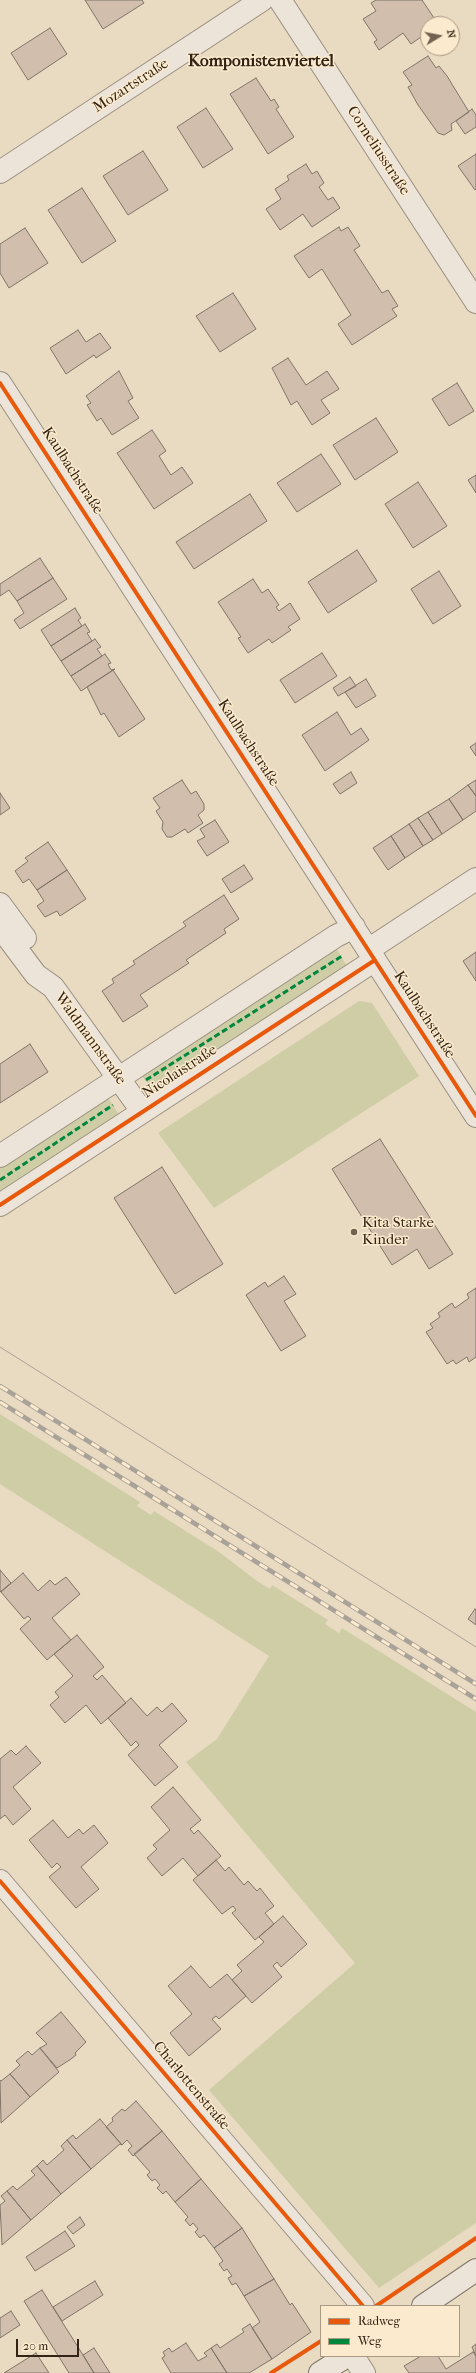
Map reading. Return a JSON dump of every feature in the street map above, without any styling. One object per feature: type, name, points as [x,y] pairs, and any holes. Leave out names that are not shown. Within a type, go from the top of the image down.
[{"type":"street","name":"Mozartstraße","points":[[0,172],[262,0]]},
{"type":"street","name":"Corneliusstraße","points":[[280,0],[476,302]]},
{"type":"street","name":"Kaulbachstraße","points":[[0,383],[476,1116]]},
{"type":"street","name":"Nicolaistraße","points":[[0,1205],[142,1111],[371,955],[476,879]]},
{"type":"street","name":"Waldmannstraße","points":[[1,914],[46,966],[52,987],[142,1111]]},
{"type":"street","name":"Nicolaistraße","points":[[0,1156],[336,936],[354,927]]},
{"type":"street","name":"Charlottenstraße","points":[[0,1881],[362,2305]]},
{"type":"street","points":[[424,2305],[476,2270]]},
{"type":"street","points":[[320,2373],[345,2357]]},
{"type":"street","points":[[354,2357],[364,2373]]},
{"type":"shaded area","points":[[336,948],[347,966],[154,1092],[141,1075]]},
{"type":"shaded area","points":[[359,1001],[372,1003],[419,1076],[214,1208],[158,1133]]},
{"type":"shaded area","points":[[108,1098],[120,1116],[0,1195],[0,1163]]},
{"type":"shaded area","points":[[0,1414],[140,1502],[137,1506],[151,1515],[154,1511],[219,1552],[257,1581],[270,1589],[272,1585],[328,1620],[325,1624],[339,1633],[342,1628],[476,1712],[476,2223],[379,2288],[209,2090],[355,1963],[186,1762],[217,1739],[269,1656],[0,1484]]},
{"type":"building","points":[[85,0],[142,0],[144,3],[103,29]]},
{"type":"building","points":[[376,0],[422,0],[433,16],[420,16],[420,38],[411,44],[403,33],[379,50],[374,42],[377,40],[363,19],[376,11],[371,3]]},
{"type":"building","points":[[50,28],[67,54],[28,80],[11,53]]},
{"type":"building","points":[[428,56],[436,68],[439,66],[447,76],[469,112],[451,124],[452,130],[444,135],[438,133],[418,105],[408,87],[412,85],[403,72]]},
{"type":"building","points":[[256,78],[271,101],[274,99],[279,107],[276,109],[294,137],[268,154],[230,94]]},
{"type":"building","points":[[206,108],[233,149],[203,168],[177,127]]},
{"type":"building","points":[[472,109],[476,115],[476,127],[465,134],[456,121]]},
{"type":"building","points":[[143,151],[168,190],[128,215],[103,176]]},
{"type":"building","points":[[476,154],[476,189],[475,190],[458,166]]},
{"type":"building","points":[[306,164],[312,174],[317,171],[324,183],[319,187],[328,200],[333,197],[340,208],[312,227],[303,214],[280,230],[266,209],[281,199],[275,189],[289,180],[287,176]]},
{"type":"building","points":[[82,188],[116,241],[82,263],[48,210]]},
{"type":"building","points":[[339,227],[341,231],[348,227],[360,246],[354,250],[382,293],[388,290],[398,306],[392,309],[397,316],[352,345],[338,324],[351,315],[322,269],[309,278],[294,256]]},
{"type":"building","points":[[25,228],[48,263],[9,288],[0,273],[0,244]]},
{"type":"building","points":[[233,293],[256,329],[220,352],[196,316]]},
{"type":"building","points":[[78,330],[86,342],[100,333],[111,348],[96,358],[94,355],[66,374],[50,348]]},
{"type":"building","points":[[288,358],[306,385],[327,371],[339,389],[321,400],[330,413],[312,425],[297,401],[291,405],[272,368]]},
{"type":"building","points":[[119,371],[133,398],[128,401],[139,418],[112,435],[101,418],[97,421],[87,405],[91,403],[86,396]]},
{"type":"building","points":[[457,383],[474,411],[449,426],[432,399]]},
{"type":"building","points":[[376,418],[398,452],[355,480],[333,445]]},
{"type":"building","points":[[152,430],[166,451],[159,456],[171,475],[182,467],[193,483],[154,509],[117,453]]},
{"type":"building","points":[[321,454],[341,484],[297,512],[277,483]]},
{"type":"building","points":[[476,475],[476,493],[468,480]]},
{"type":"building","points":[[418,482],[447,526],[413,548],[385,504]]},
{"type":"building","points":[[250,494],[267,521],[194,569],[176,542]]},
{"type":"building","points":[[357,550],[377,581],[328,613],[308,582]]},
{"type":"building","points":[[40,558],[53,578],[17,601],[9,590],[0,596],[0,584]]},
{"type":"building","points":[[439,571],[461,606],[433,624],[411,589]]},
{"type":"building","points":[[53,578],[67,599],[20,629],[14,620],[24,613],[17,601]]},
{"type":"building","points":[[253,579],[262,593],[268,589],[279,605],[276,607],[279,611],[290,603],[300,619],[288,627],[291,630],[272,643],[269,639],[248,653],[238,638],[241,637],[218,602]]},
{"type":"building","points":[[75,608],[81,618],[78,620],[82,626],[51,646],[41,630]]},
{"type":"building","points":[[85,624],[90,632],[87,633],[92,641],[61,661],[51,646]]},
{"type":"building","points":[[95,639],[101,647],[97,649],[102,656],[71,676],[61,661]]},
{"type":"building","points":[[322,653],[337,676],[295,703],[280,680]]},
{"type":"building","points":[[105,654],[111,663],[108,664],[111,670],[115,669],[81,691],[71,676]]},
{"type":"building","points":[[113,670],[145,719],[119,737],[104,713],[101,715],[87,687]]},
{"type":"building","points":[[350,677],[356,686],[338,696],[333,688]]},
{"type":"building","points":[[366,679],[376,696],[356,708],[345,692]]},
{"type":"building","points":[[337,712],[351,735],[361,728],[369,740],[325,771],[302,735]]},
{"type":"building","points":[[476,743],[476,756],[470,747]]},
{"type":"building","points":[[351,772],[357,783],[340,794],[333,784]]},
{"type":"building","points":[[182,780],[191,794],[196,791],[204,804],[204,810],[198,815],[203,823],[188,833],[185,829],[172,837],[167,837],[162,829],[163,822],[156,811],[160,808],[153,798]]},
{"type":"building","points":[[476,780],[476,796],[468,785]]},
{"type":"building","points":[[468,785],[476,796],[476,811],[463,820],[449,799]]},
{"type":"building","points":[[0,793],[10,808],[0,815]]},
{"type":"building","points":[[449,799],[463,820],[442,834],[428,812]]},
{"type":"building","points":[[428,812],[442,834],[433,840],[418,818]]},
{"type":"building","points":[[418,818],[433,840],[423,846],[409,824]]},
{"type":"building","points":[[215,820],[229,842],[207,856],[197,841],[205,837],[200,829]]},
{"type":"building","points":[[409,824],[423,846],[405,858],[391,836]]},
{"type":"building","points":[[391,836],[405,858],[388,870],[373,848]]},
{"type":"building","points":[[48,842],[67,870],[37,890],[29,879],[23,883],[15,871],[28,861],[25,858]]},
{"type":"building","points":[[244,865],[253,879],[231,893],[222,879]]},
{"type":"building","points":[[67,870],[86,899],[60,916],[57,911],[45,917],[37,906],[44,901],[37,890]]},
{"type":"building","points":[[224,895],[239,919],[224,929],[226,933],[186,960],[189,963],[140,995],[148,1006],[123,1022],[102,991],[114,983],[112,979],[135,964],[133,961],[186,926],[183,922]]},
{"type":"building","points":[[476,952],[476,981],[463,961]]},
{"type":"building","points":[[30,1044],[48,1072],[0,1103],[0,1064]]},
{"type":"building","points":[[380,1139],[453,1254],[429,1269],[417,1249],[392,1265],[332,1169]]},
{"type":"building","points":[[162,1167],[223,1264],[175,1294],[114,1198]]},
{"type":"building","points":[[284,1276],[296,1294],[284,1301],[306,1336],[281,1351],[246,1295],[265,1282],[268,1287]]},
{"type":"building","points":[[476,1288],[476,1357],[469,1362],[467,1357],[456,1364],[453,1360],[447,1364],[426,1332],[433,1328],[430,1324],[440,1317],[438,1313],[452,1303],[455,1308],[469,1298],[467,1294]]},
{"type":"building","points":[[0,1570],[11,1583],[0,1592]]},
{"type":"building","points":[[23,1573],[38,1591],[50,1580],[55,1585],[66,1577],[80,1594],[52,1618],[71,1640],[47,1660],[20,1629],[31,1619],[28,1616],[24,1619],[1,1592]]},
{"type":"building","points":[[475,1609],[476,1610],[476,1625],[468,1619]]},
{"type":"building","points":[[77,1635],[104,1667],[93,1676],[97,1680],[102,1675],[126,1703],[101,1724],[86,1705],[65,1723],[50,1705],[59,1697],[55,1692],[73,1676],[54,1654]]},
{"type":"building","points":[[131,1698],[147,1716],[157,1707],[162,1712],[172,1703],[187,1721],[159,1745],[178,1767],[155,1786],[128,1755],[139,1745],[136,1741],[131,1746],[108,1718]]},
{"type":"building","points":[[26,1746],[41,1763],[13,1787],[31,1809],[13,1825],[5,1815],[0,1819],[0,1759],[11,1750],[16,1755]]},
{"type":"building","points":[[173,1787],[201,1820],[190,1829],[194,1834],[198,1830],[221,1856],[198,1876],[183,1858],[162,1876],[147,1858],[157,1849],[153,1845],[170,1830],[151,1807]]},
{"type":"building","points":[[53,1820],[68,1838],[79,1829],[83,1834],[94,1825],[108,1843],[81,1867],[99,1889],[76,1908],[49,1877],[61,1867],[57,1863],[52,1868],[29,1840]]},
{"type":"building","points":[[216,1860],[225,1871],[229,1867],[244,1885],[248,1881],[257,1891],[260,1888],[274,1906],[265,1913],[274,1924],[255,1940],[232,1913],[236,1910],[233,1906],[222,1914],[193,1880]]},
{"type":"building","points":[[283,1916],[307,1944],[281,1967],[277,1962],[273,1966],[282,1977],[252,2003],[232,1980],[242,1971],[237,1965],[264,1942],[259,1937]]},
{"type":"building","points":[[191,1966],[210,1988],[227,1974],[246,1996],[219,2019],[216,2016],[212,2019],[221,2029],[189,2056],[170,2033],[192,2014],[168,1986]]},
{"type":"building","points":[[61,2012],[86,2042],[75,2053],[76,2055],[57,2068],[40,2048],[47,2044],[36,2033]]},
{"type":"building","points":[[40,2048],[59,2072],[30,2097],[10,2074],[20,2065],[16,2061],[28,2051],[32,2055]]},
{"type":"building","points":[[10,2074],[30,2097],[1,2123],[0,2080],[1,2081]]},
{"type":"building","points":[[136,2101],[162,2131],[133,2156],[128,2150],[132,2146],[127,2140],[122,2145],[106,2127],[113,2121],[112,2118],[122,2109],[125,2111]]},
{"type":"building","points":[[100,2119],[122,2145],[120,2144],[91,2169],[67,2140],[73,2135],[76,2139]]},
{"type":"building","points":[[162,2131],[201,2179],[175,2202],[166,2191],[163,2194],[157,2188],[160,2185],[155,2179],[152,2181],[147,2175],[150,2172],[134,2154]]},
{"type":"building","points":[[67,2140],[91,2169],[61,2194],[37,2166],[43,2160],[47,2165],[64,2150],[61,2146]]},
{"type":"building","points":[[37,2166],[61,2194],[31,2220],[7,2191],[13,2186],[17,2190],[35,2175],[31,2171]]},
{"type":"building","points":[[201,2179],[242,2228],[214,2248],[204,2235],[200,2238],[195,2232],[198,2229],[193,2223],[190,2226],[185,2220],[188,2217],[175,2202]]},
{"type":"building","points":[[7,2191],[31,2220],[2,2245],[0,2205],[5,2201],[1,2196]]},
{"type":"building","points":[[80,2217],[85,2225],[73,2234],[67,2227]]},
{"type":"building","points":[[242,2228],[274,2279],[244,2296],[236,2283],[232,2285],[228,2278],[232,2276],[227,2269],[224,2271],[219,2264],[223,2261],[214,2248]]},
{"type":"building","points":[[65,2231],[75,2246],[35,2271],[26,2257]]},
{"type":"building","points":[[274,2279],[290,2305],[292,2303],[311,2332],[272,2359],[252,2328],[260,2322],[244,2296]]},
{"type":"building","points":[[95,2281],[103,2295],[62,2321],[53,2307]]},
{"type":"building","points":[[42,2290],[94,2373],[69,2373],[24,2301]]},
{"type":"building","points":[[11,2311],[20,2325],[0,2338],[0,2318]]},
{"type":"building","points":[[250,2324],[272,2359],[249,2373],[227,2373],[211,2348],[217,2344],[220,2348],[244,2332],[242,2329]]},
{"type":"building","points":[[186,2343],[198,2361],[207,2356],[204,2353],[211,2348],[227,2373],[171,2373],[162,2358],[165,2356],[163,2352],[169,2348],[172,2352]]},
{"type":"building","points":[[476,2344],[476,2356],[472,2347]]},
{"type":"building","points":[[94,2348],[110,2373],[94,2373],[83,2355]]},
{"type":"building","points":[[473,2352],[476,2356],[476,2373],[409,2373],[404,2366],[419,2357],[439,2357],[446,2369]]},
{"type":"building","points":[[36,2353],[49,2373],[4,2373]]},
{"type":"tram line","points":[[0,1347],[476,1647]]},
{"type":"railway","points":[[0,1386],[476,1684]]},
{"type":"railway","points":[[0,1402],[476,1699]]},
{"type":"marked path","points":[[146,1080],[342,956]]},
{"type":"marked path","points":[[0,1180],[113,1105]]},
{"type":"cycle path","points":[[0,383],[476,1116]]},
{"type":"cycle path","points":[[0,1205],[375,960]]},
{"type":"cycle path","points":[[0,1881],[362,2305]]},
{"type":"cycle path","points":[[377,2305],[476,2238]]},
{"type":"cycle path","points":[[271,2373],[320,2342]]},
{"type":"place","name":"Kita Starke Kinder","points":[[354,1232]]},
{"type":"district","name":"Komponistenviertel","points":[[261,62]]}]
